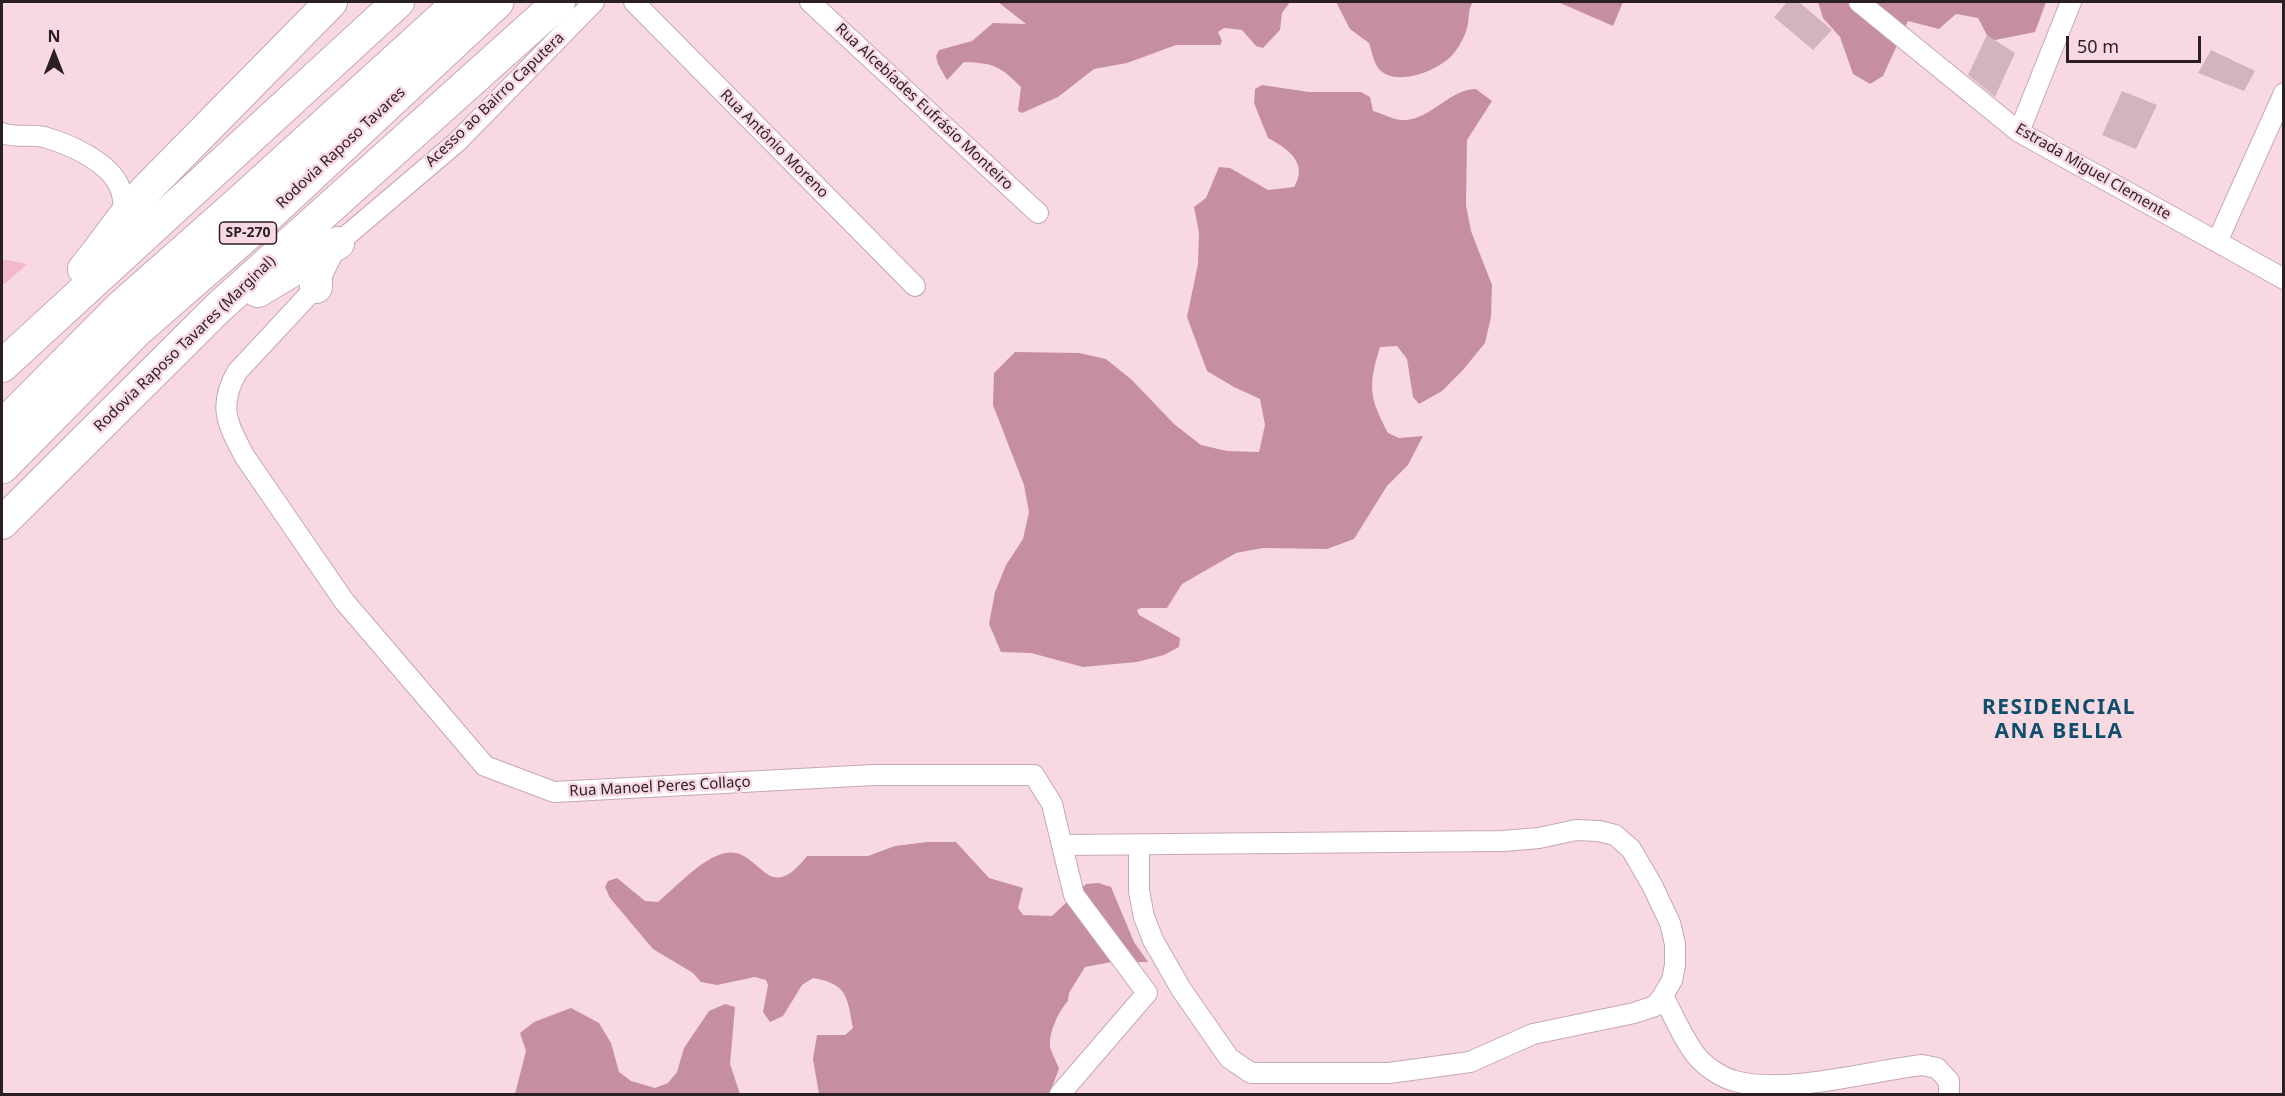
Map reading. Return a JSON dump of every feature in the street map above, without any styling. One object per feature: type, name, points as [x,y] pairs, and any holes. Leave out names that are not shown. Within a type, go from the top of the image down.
[{"type":"highway","points":[[2,360],[105,244],[124,216],[158,177],[331,2]]},
{"type":"highway","points":[[2,366],[398,2]]},
{"type":"highway","name":"Rodovia Raposo Tavares","points":[[2,427],[120,308],[459,2]]},
{"type":"highway","name":"Rodovia Raposo Tavares","points":[[2,467],[137,330],[263,220],[497,2]]},
{"type":"highway","name":"Rodovia Raposo Tavares (Marginal)","points":[[2,523],[203,324],[559,2]]},
{"type":"highway","points":[[203,324],[309,276],[338,243]]},
{"type":"street","name":"Acesso ao Bairro Caputera","points":[[338,243],[457,142],[594,2]]},
{"type":"street","name":"Rua Antônio Moreno","points":[[633,2],[915,286]]},
{"type":"street","name":"Rua Alcebíades Eufrásio Monteiro","points":[[810,2],[1038,213]]},
{"type":"street","name":"Estrada Miguel Clemente","points":[[1859,2],[2019,132],[2283,279]]},
{"type":"street","points":[[2019,132],[2071,2]]},
{"type":"street","points":[[2217,242],[2283,93]]},
{"type":"street","points":[[2,133],[43,137],[86,154],[112,174],[124,199],[124,216]]},
{"type":"street","points":[[112,174],[139,179],[158,177]]},
{"type":"street","name":"Rua Manoel Peres Collaço","points":[[309,276],[231,382],[224,411],[231,432],[245,457],[344,601],[485,766],[554,792],[874,775],[1034,775],[1052,804],[1074,895],[1147,993],[1060,1095]]},
{"type":"street","points":[[1062,845],[1503,841],[1539,838],[1576,830],[1599,831],[1615,835],[1631,849],[1652,885],[1670,923],[1675,944],[1672,980],[1655,1006],[1634,1013],[1533,1034],[1470,1062],[1389,1073],[1251,1073],[1229,1058],[1181,989],[1153,940],[1143,917],[1139,891],[1139,845]]},
{"type":"street","points":[[1663,996],[1700,1060],[1735,1082],[1802,1084],[1922,1065],[1937,1068],[1949,1081],[1949,1095]]},
{"type":"shaded area","points":[[998,2],[1290,2],[1282,13],[1280,30],[1263,48],[1256,46],[1242,30],[1224,28],[1218,32],[1222,41],[1220,45],[1176,45],[1127,63],[1094,69],[1058,97],[1022,113],[1018,111],[1021,87],[1002,70],[983,63],[964,62],[947,80],[936,56],[939,50],[972,41],[993,23],[1026,24]]},
{"type":"shaded area","points":[[1336,2],[1473,2],[1465,34],[1454,53],[1431,70],[1400,77],[1390,76],[1379,69],[1369,43],[1350,29]]},
{"type":"shaded area","points":[[1558,2],[1623,2],[1613,26]]},
{"type":"shaded area","points":[[1818,2],[2046,2],[2035,32],[1990,41],[1978,18],[1956,14],[1939,29],[1908,21],[1883,76],[1870,84],[1853,74],[1840,37],[1823,18]]},
{"type":"shaded area","points":[[1262,85],[1309,92],[1361,92],[1370,97],[1373,111],[1401,120],[1421,116],[1466,90],[1476,89],[1492,101],[1467,140],[1466,205],[1471,231],[1492,285],[1491,317],[1485,343],[1442,391],[1419,404],[1413,397],[1407,359],[1397,346],[1380,347],[1372,391],[1382,421],[1388,433],[1399,438],[1423,436],[1408,465],[1387,486],[1354,539],[1327,549],[1263,548],[1236,553],[1182,584],[1167,608],[1137,610],[1139,615],[1180,638],[1179,647],[1164,655],[1137,662],[1083,667],[1031,653],[1001,652],[989,624],[995,592],[1006,565],[1023,539],[1029,512],[1024,485],[993,405],[994,373],[1015,352],[1079,353],[1106,359],[1132,380],[1174,424],[1201,445],[1227,451],[1259,452],[1265,425],[1260,399],[1207,371],[1187,317],[1198,264],[1199,232],[1194,207],[1206,198],[1219,167],[1230,168],[1268,190],[1294,187],[1298,178],[1299,171],[1294,157],[1282,146],[1268,138],[1254,103],[1255,89]]},
{"type":"shaded area","points":[[2,259],[27,264],[2,286]]},
{"type":"shaded area","points":[[927,842],[956,842],[989,878],[1023,888],[1018,908],[1023,915],[1052,916],[1086,884],[1098,883],[1111,887],[1134,942],[1148,962],[1112,962],[1085,967],[1069,993],[1068,1001],[1053,1028],[1050,1046],[1059,1069],[1050,1092],[1047,1094],[819,1094],[813,1059],[817,1035],[845,1035],[853,1028],[847,1000],[839,988],[813,978],[802,985],[783,1016],[770,1022],[763,1012],[768,985],[766,980],[755,977],[717,985],[701,982],[693,973],[653,949],[610,898],[605,887],[608,881],[617,878],[645,901],[658,902],[698,867],[725,853],[737,853],[764,872],[782,877],[793,871],[807,856],[868,856],[895,846]]},
{"type":"shaded area","points":[[725,1004],[735,1007],[730,1064],[740,1094],[515,1094],[526,1051],[520,1033],[534,1022],[571,1008],[599,1023],[611,1043],[619,1072],[631,1081],[655,1088],[668,1083],[677,1072],[684,1048],[709,1011]]},
{"type":"building","points":[[1787,2],[1799,2],[1832,30],[1813,50],[1774,17]]},
{"type":"building","points":[[1987,35],[2015,53],[1995,97],[1968,75]]},
{"type":"building","points":[[2211,50],[2255,71],[2244,91],[2198,73]]},
{"type":"building","points":[[2122,91],[2157,105],[2136,149],[2102,135]]},
{"type":"district","name":"RESIDENCIAL ANA BELLA","points":[[2059,720]]}]
